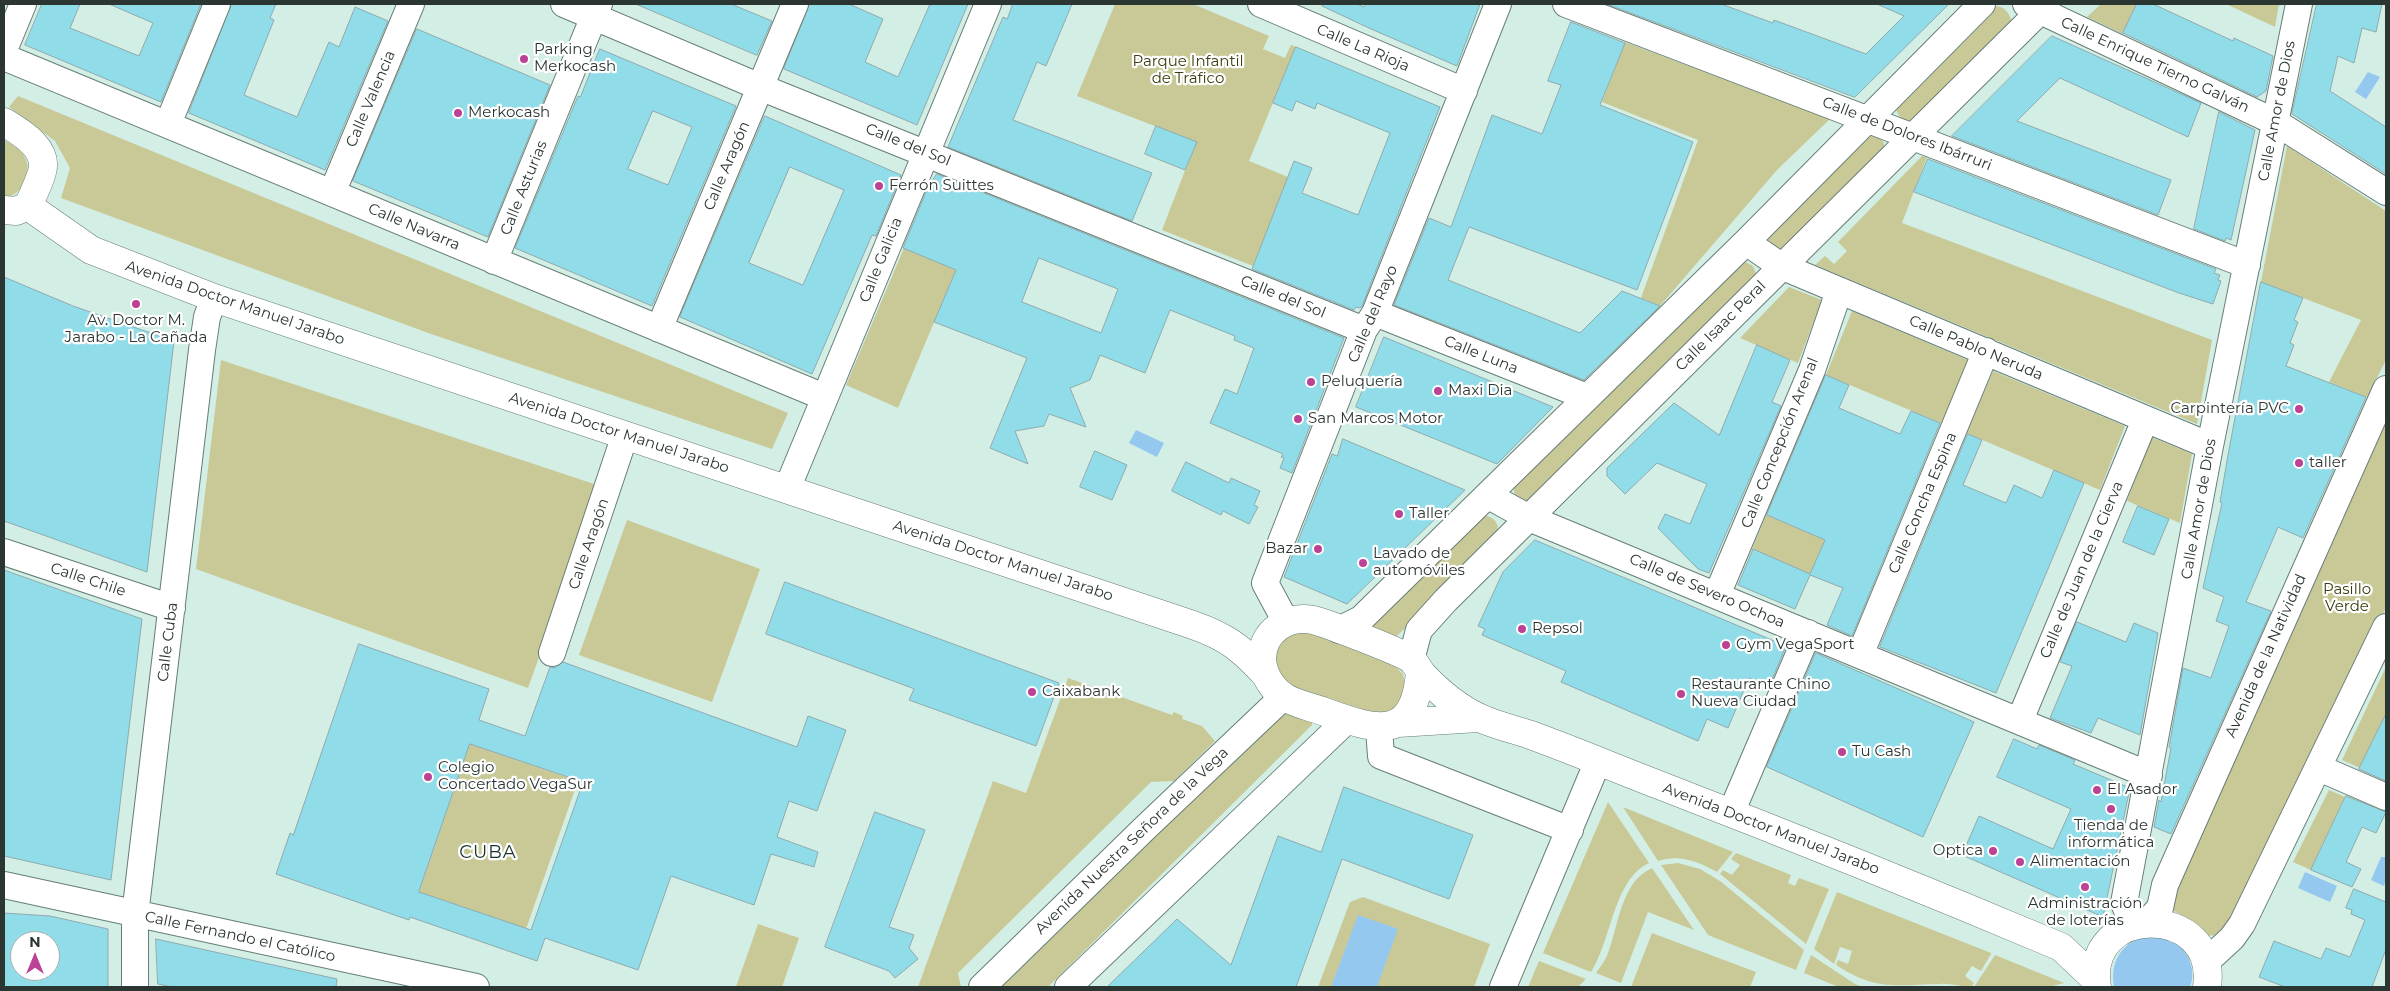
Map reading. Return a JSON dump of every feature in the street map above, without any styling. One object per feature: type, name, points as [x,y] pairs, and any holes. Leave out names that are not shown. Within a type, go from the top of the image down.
[{"type":"street","points":[[4,50],[22,4]]},
{"type":"street","points":[[168,124],[217,4]]},
{"type":"street","name":"Calle Valencia","points":[[332,193],[411,4]]},
{"type":"street","name":"Calle del Sol","points":[[564,4],[597,10],[760,87],[925,152],[1370,321]]},
{"type":"street","name":"Calle Aragón","points":[[659,329],[795,4]]},
{"type":"street","name":"Calle Galicia","points":[[787,489],[925,152],[988,4]]},
{"type":"street","name":"Calle La Rioja","points":[[1261,4],[1464,91]]},
{"type":"street","name":"Calle del Rayo","points":[[1280,625],[1265,583],[1498,4]]},
{"type":"street","name":"Calle de Dolores Ibárruri","points":[[1566,4],[2247,265]]},
{"type":"street","points":[[1339,630],[1361,618],[1489,496],[1587,397],[1746,242],[1982,4]]},
{"type":"street","name":"Calle Amor de Dios","points":[[2140,923],[2124,903],[2210,446],[2299,4]]},
{"type":"street","name":"Calle Enrique Tierno Galván","points":[[2037,6],[2276,122],[2386,192]]},
{"type":"street","name":"Calle Isaac Peral","points":[[1416,666],[1419,630],[1446,600],[1914,136],[2037,6]]},
{"type":"street","name":"Calle Asturias","points":[[494,261],[597,10]]},
{"type":"street","name":"Calle Navarra","points":[[4,57],[824,397]]},
{"type":"street","points":[[4,122],[30,138],[40,155],[43,170],[16,208]]},
{"type":"street","name":"Avenida Doctor Manuel Jarabo","points":[[16,208],[90,250],[214,298],[1222,636],[1246,654],[1265,674],[1272,686],[1284,697],[1348,720],[1388,726],[1478,718]]},
{"type":"street","name":"Calle Pablo Neruda","points":[[1746,242],[1781,266],[2210,446]]},
{"type":"street","name":"Calle Concepción Arenal","points":[[1717,595],[1812,370],[1839,291]]},
{"type":"street","name":"Calle Cuba","points":[[135,987],[135,915],[202,350],[207,317],[214,298]]},
{"type":"street","name":"Calle Luna","points":[[1370,321],[1587,397]]},
{"type":"street","name":"Calle Concha Espina","points":[[1860,655],[1986,351]]},
{"type":"street","name":"Avenida de la Natividad","points":[[2140,923],[2160,908],[2165,885],[2386,389]]},
{"type":"street","name":"Calle de Juan de la Cierva","points":[[2020,720],[2145,420]]},
{"type":"street","name":"Calle Aragón","points":[[552,653],[625,435]]},
{"type":"street","name":"Calle de Severo Ochoa","points":[[1489,496],[1529,518],[2149,775]]},
{"type":"street","name":"Calle Chile","points":[[4,552],[172,608]]},
{"type":"street","name":"Avenida Doctor Manuel Jarabo","points":[[1222,636],[1253,634],[1298,619],[1313,620],[1416,666],[1441,693],[1478,718],[1598,761],[1731,813],[2061,947],[2105,946]]},
{"type":"street","points":[[1265,674],[1262,658],[1265,642],[1280,625]]},
{"type":"street","points":[[2209,979],[2242,924],[2386,627]]},
{"type":"street","points":[[1731,813],[1808,633]]},
{"type":"street","points":[[1416,666],[1418,694],[1412,710],[1388,726],[1381,756],[1570,830]]},
{"type":"street","name":"Avenida Nuestra Señora de la Vega","points":[[982,987],[1145,828],[1284,697]]},
{"type":"street","points":[[1068,987],[1348,720]]},
{"type":"street","points":[[1503,987],[1598,761]]},
{"type":"street","points":[[2319,768],[2386,797]]},
{"type":"street","name":"Calle Fernando el Católico","points":[[4,885],[135,915],[476,987]]},
{"type":"street","points":[[2096,983],[2098,961],[2105,946],[2118,933],[2140,923],[2166,924],[2183,932],[2197,945],[2209,979]]},
{"type":"street","name":"Avenida Doctor Manuel Jarabo","points":[[2061,947],[2096,983]]},
{"type":"green space","name":"Parque Infantil de Tráfico","points":[[1115,4],[1193,4],[1269,36],[1263,49],[1285,58],[1291,45],[1296,47],[1249,161],[1288,177],[1253,266],[1162,230],[1196,142],[1077,96]]},
{"type":"green space","points":[[2101,4],[2137,4],[2123,34],[2087,17]]},
{"type":"green space","points":[[2226,4],[2279,4],[2275,27]]},
{"type":"green space","points":[[1994,6],[2001,7],[2006,11],[2012,24],[1911,122],[1901,119],[1895,108]]},
{"type":"green space","points":[[1625,42],[1830,119],[1777,170],[1660,306],[1641,298],[1698,140],[1602,102]]},
{"type":"green space","points":[[18,96],[788,413],[772,449],[431,334],[61,198],[70,168],[55,141],[9,107]]},
{"type":"green space","points":[[1865,133],[1880,137],[1884,143],[1884,150],[1787,250],[1777,250],[1766,241],[1766,232]]},
{"type":"green space","points":[[4,140],[15,146],[23,154],[28,168],[22,188],[11,196],[4,198]]},
{"type":"green space","points":[[2287,146],[2386,211],[2386,360],[2367,397],[2329,382],[2361,320],[2261,282]]},
{"type":"green space","points":[[1922,156],[1927,157],[1902,223],[2212,340],[2197,424],[1815,265],[1825,256],[1834,264],[1847,251],[1838,242]]},
{"type":"green space","points":[[904,248],[956,270],[898,408],[846,385]]},
{"type":"green space","points":[[1744,261],[1753,266],[1756,274],[1530,504],[1515,496],[1513,486]]},
{"type":"green space","points":[[1789,287],[1822,300],[1798,363],[1740,338]]},
{"type":"green space","points":[[1852,311],[1970,361],[1943,424],[1826,375]]},
{"type":"green space","points":[[221,360],[600,486],[528,688],[196,569]]},
{"type":"green space","points":[[1993,371],[2125,426],[2100,490],[1966,433]]},
{"type":"green space","name":"Pasillo Verde","points":[[2386,412],[2386,608],[2236,919],[2215,935],[2207,936],[2190,920],[2167,907]]},
{"type":"green space","points":[[2151,437],[2192,454],[2180,523],[2127,501]]},
{"type":"green space","points":[[1482,515],[1494,519],[1496,522],[1498,529],[1497,538],[1396,637],[1373,635],[1368,622]]},
{"type":"green space","points":[[1766,515],[1825,540],[1810,574],[1752,549]]},
{"type":"green space","points":[[627,520],[760,569],[712,702],[579,655]]},
{"type":"green space","points":[[1294,632],[1308,632],[1393,664],[1403,674],[1405,687],[1401,702],[1389,713],[1370,714],[1293,687],[1277,675],[1275,654],[1278,646]]},
{"type":"green space","points":[[2386,667],[2386,714],[2360,768],[2342,760]]},
{"type":"green space","points":[[1068,678],[1172,715],[1174,712],[1183,716],[1182,719],[1202,726],[1215,741],[1174,781],[1151,782],[958,973],[961,987],[918,987],[993,781],[1026,793]]},
{"type":"green space","points":[[1278,710],[1312,722],[1312,725],[1048,987],[998,987]]},
{"type":"green space","points":[[470,744],[578,781],[526,929],[419,892]]},
{"type":"green space","points":[[2329,790],[2345,797],[2311,870],[2293,862]]},
{"type":"green space","points":[[1608,802],[1649,863],[1637,871],[1620,897],[1604,944],[1591,972],[1543,953]]},
{"type":"green space","points":[[1623,807],[1733,852],[1717,872],[1689,860],[1674,858],[1658,861]]},
{"type":"green space","points":[[1736,853],[1791,875],[1788,883],[1795,886],[1799,878],[1829,889],[1806,944],[1720,874],[1723,870],[1732,875],[1740,865],[1731,859]]},
{"type":"green space","points":[[1678,863],[1700,869],[1720,881],[1804,950],[1796,970],[1708,935],[1661,865]]},
{"type":"green space","points":[[1652,868],[1694,930],[1648,912],[1621,983],[1596,973],[1607,956],[1627,893],[1642,874]]},
{"type":"green space","points":[[1837,892],[1991,954],[1981,971],[1972,966],[1965,976],[1974,983],[1971,987],[1944,984],[1886,985],[1863,979],[1836,965],[1838,960],[1848,964],[1852,951],[1840,947],[1834,964],[1814,949]]},
{"type":"green space","points":[[1363,897],[1490,944],[1474,987],[1318,987],[1350,902]]},
{"type":"green space","points":[[758,924],[799,938],[782,987],[736,987]]},
{"type":"green space","points":[[1652,933],[1756,972],[1750,987],[1631,987]]},
{"type":"green space","points":[[1811,955],[1855,984],[1863,987],[1839,987],[1804,973]]},
{"type":"green space","points":[[1995,955],[2064,983],[2049,987],[1974,987]]},
{"type":"green space","points":[[1539,961],[1586,979],[1578,987],[1528,987]]},
{"type":"water","points":[[2368,72],[2380,77],[2366,99],[2355,92]]},
{"type":"water","points":[[1136,430],[1164,443],[1157,457],[1129,443]]},
{"type":"water","points":[[2381,857],[2386,857],[2386,880],[2384,886],[2371,880]]},
{"type":"water","points":[[2305,872],[2337,886],[2330,902],[2298,888]]},
{"type":"water","points":[[1358,915],[1398,929],[1377,987],[1331,987]]},
{"type":"water","points":[[2144,936],[2171,940],[2182,949],[2192,967],[2190,987],[2114,987],[2115,962],[2118,956],[2129,944]]},
{"type":"building","points":[[42,4],[80,4],[70,28],[139,56],[153,23],[109,4],[201,4],[161,102],[25,45]]},
{"type":"building","points":[[232,4],[276,4],[270,18],[274,20],[244,95],[297,117],[329,42],[339,47],[355,7],[388,21],[325,170],[189,113]]},
{"type":"building","points":[[636,4],[731,4],[772,21],[757,55]]},
{"type":"building","points":[[810,4],[849,4],[883,19],[865,62],[898,77],[930,4],[968,4],[917,125],[784,69]]},
{"type":"building","points":[[1013,4],[1072,4],[1046,66],[1037,62],[1013,120],[1152,173],[1132,221],[948,147],[1003,17],[1007,19]]},
{"type":"building","points":[[1323,4],[1357,4],[1364,7],[1366,4],[1480,4],[1457,66],[1371,29],[1322,6]]},
{"type":"building","points":[[1607,4],[1721,4],[1773,23],[1774,20],[1866,54],[1904,16],[1877,4],[1949,4],[1855,97]]},
{"type":"building","points":[[2137,4],[2153,4],[2233,41],[2234,38],[2273,56],[2266,91],[2257,97],[2123,33]]},
{"type":"building","points":[[2317,4],[2382,4],[2376,32],[2362,28],[2354,63],[2338,56],[2330,91],[2386,127],[2386,174],[2292,114]]},
{"type":"building","points":[[1571,22],[1625,43],[1600,105],[1693,142],[1637,290],[1469,227],[1448,280],[1580,333],[1622,291],[1660,306],[1584,380],[1394,305],[1429,218],[1451,227],[1492,115],[1542,134],[1561,85],[1548,81]]},
{"type":"building","name":"Merkocash","points":[[417,29],[550,85],[488,237],[353,181]]},
{"type":"building","points":[[2052,36],[2201,103],[2188,137],[2060,78],[2017,121],[2171,180],[2158,215],[1952,136]]},
{"type":"building","points":[[1296,47],[1440,107],[1362,306],[1360,308],[1356,307],[1354,310],[1252,269],[1294,161],[1312,168],[1302,193],[1358,215],[1390,133],[1317,103],[1315,109],[1296,101],[1292,111],[1273,103]]},
{"type":"building","points":[[600,49],[736,106],[652,306],[515,248],[578,96],[580,97]],"holes":[[[653,111],[692,127],[668,185],[628,169]]]},
{"type":"building","points":[[2219,112],[2255,130],[2231,240],[2226,238],[2225,241],[2194,229]]},
{"type":"building","points":[[765,116],[901,175],[876,236],[872,235],[812,374],[680,317]],"holes":[[[790,167],[844,190],[803,285],[749,263]]]},
{"type":"building","points":[[1156,126],[1197,142],[1185,170],[1145,154]]},
{"type":"building","points":[[1928,159],[2216,269],[2214,273],[2220,275],[2218,280],[2221,281],[2213,304],[2179,293],[1914,192]]},
{"type":"building","points":[[937,174],[1344,338],[1292,473],[1280,468],[1284,458],[1281,457],[1283,454],[1210,423],[1225,389],[1237,394],[1254,348],[1234,340],[1235,336],[1170,310],[1145,373],[1100,355],[1090,380],[1070,388],[1086,427],[1049,414],[1044,426],[1015,431],[1028,464],[990,448],[1027,358],[934,322],[956,270],[903,248],[928,187]],"holes":[[[1039,258],[1118,289],[1101,333],[1022,302]]]},
{"type":"building","points":[[4,277],[73,306],[174,341],[147,572],[4,521]]},
{"type":"building","points":[[2261,282],[2303,298],[2294,320],[2298,322],[2290,343],[2294,345],[2286,366],[2366,397],[2303,538],[2278,527],[2246,602],[2271,611],[2171,834],[2154,827],[2159,800],[2161,802],[2171,748],[2169,747],[2183,668],[2211,678],[2229,626],[2216,621],[2224,597],[2203,588],[2222,503],[2220,502],[2228,455]]},
{"type":"building","name":"Maxi Dia","points":[[1384,337],[1553,407],[1497,464],[1356,407]]},
{"type":"building","points":[[1757,345],[1790,360],[1772,402],[1781,406],[1709,573],[1698,569],[1658,528],[1665,514],[1690,524],[1707,484],[1657,463],[1625,494],[1607,476],[1607,468],[1674,403],[1719,435]]},
{"type":"building","points":[[1826,375],[1849,385],[1839,408],[1900,434],[1911,411],[1940,423],[1852,636],[1827,625],[1843,588],[1810,575],[1795,609],[1738,585],[1753,549],[1810,574],[1825,540],[1767,515]]},
{"type":"building","points":[[1968,434],[1982,440],[1963,485],[2006,503],[2014,485],[2042,498],[2054,470],[2084,483],[1996,693],[1880,647]]},
{"type":"building","points":[[1343,439],[1465,490],[1347,604],[1284,577],[1332,454],[1337,456]]},
{"type":"building","points":[[1095,451],[1127,465],[1112,500],[1080,487]]},
{"type":"building","points":[[1186,462],[1229,483],[1231,478],[1260,491],[1254,505],[1258,507],[1249,524],[1223,511],[1221,515],[1172,491]]},
{"type":"building","points":[[2138,506],[2169,519],[2154,555],[2123,542]]},
{"type":"building","points":[[1535,540],[1786,646],[1769,687],[1749,678],[1728,728],[1707,719],[1698,741],[1561,682],[1566,671],[1482,635],[1485,629],[1478,626],[1503,572]]},
{"type":"building","points":[[4,570],[142,619],[111,880],[4,856]]},
{"type":"building","points":[[785,582],[1059,683],[1036,746],[909,700],[914,689],[912,688],[766,634]]},
{"type":"building","points":[[2077,622],[2126,642],[2134,623],[2158,633],[2140,735],[2098,718],[2091,733],[2050,718],[2072,666],[2060,662]]},
{"type":"building","points":[[359,644],[489,689],[479,720],[525,736],[550,667],[555,668],[563,662],[797,747],[808,716],[846,730],[817,811],[789,801],[777,837],[818,852],[814,867],[771,854],[754,905],[671,876],[638,970],[545,938],[537,961],[410,917],[409,920],[276,874],[290,833],[293,835]],"holes":[[[470,744],[583,782],[531,930],[419,892]]]},
{"type":"building","points":[[1816,653],[1974,722],[1923,837],[1767,767]]},
{"type":"building","points":[[2386,714],[2386,781],[2359,769]]},
{"type":"building","points":[[2014,739],[2037,749],[2039,745],[2075,760],[2073,764],[2130,788],[2103,917],[1962,855],[1979,816],[2053,849],[2071,809],[1997,777]]},
{"type":"building","points":[[1344,787],[1473,835],[1449,899],[1342,859],[1296,987],[1107,987],[1177,919],[1231,965],[1278,836],[1321,852]]},
{"type":"building","points":[[2346,796],[2386,812],[2376,833],[2362,827],[2346,862],[2361,869],[2352,887],[2311,870]]},
{"type":"building","points":[[875,812],[925,830],[889,927],[914,935],[909,948],[918,959],[895,978],[889,971],[825,947]]},
{"type":"building","points":[[2354,889],[2386,902],[2386,949],[2372,987],[2285,987],[2259,977],[2274,941],[2321,959],[2326,948],[2350,957],[2365,920],[2351,914],[2352,910],[2346,908]]},
{"type":"building","points":[[4,913],[50,916],[108,929],[108,987],[4,987]]},
{"type":"building","points":[[156,939],[337,979],[336,987],[172,987],[158,984]]},
{"type":"place","name":"Parking Merkocash","points":[[524,59]]},
{"type":"place","name":"Merkocash","points":[[458,113]]},
{"type":"place","name":"Ferrón Suittes","points":[[879,186]]},
{"type":"place","name":"Av. Doctor M. Jarabo - La Cañada","points":[[136,304]]},
{"type":"place","name":"Peluquería","points":[[1311,382]]},
{"type":"place","name":"Maxi Dia","points":[[1438,391]]},
{"type":"place","name":"Carpintería PVC","points":[[2299,409]]},
{"type":"place","name":"San Marcos Motor","points":[[1298,419]]},
{"type":"place","name":"taller","points":[[2299,463]]},
{"type":"place","name":"Taller","points":[[1399,514]]},
{"type":"place","name":"Bazar","points":[[1318,549]]},
{"type":"place","name":"Lavado de automóviles","points":[[1363,563]]},
{"type":"place","name":"Repsol","points":[[1522,629]]},
{"type":"place","name":"Gym VegaSport","points":[[1726,645]]},
{"type":"place","name":"Caixabank","points":[[1032,692]]},
{"type":"place","name":"Restaurante Chino Nueva Ciudad","points":[[1681,694]]},
{"type":"place","name":"Tu Cash","points":[[1842,752]]},
{"type":"place","name":"Colegio Concertado VegaSur","points":[[428,777]]},
{"type":"place","name":"El Asador","points":[[2097,790]]},
{"type":"place","name":"Tienda de informática","points":[[2111,809]]},
{"type":"place","name":"Optica","points":[[1993,851]]},
{"type":"place","name":"Alimentación","points":[[2020,862]]},
{"type":"place","name":"Administración de loterías","points":[[2085,887]]},
{"type":"district","name":"CUBA","points":[[488,853]]}]
